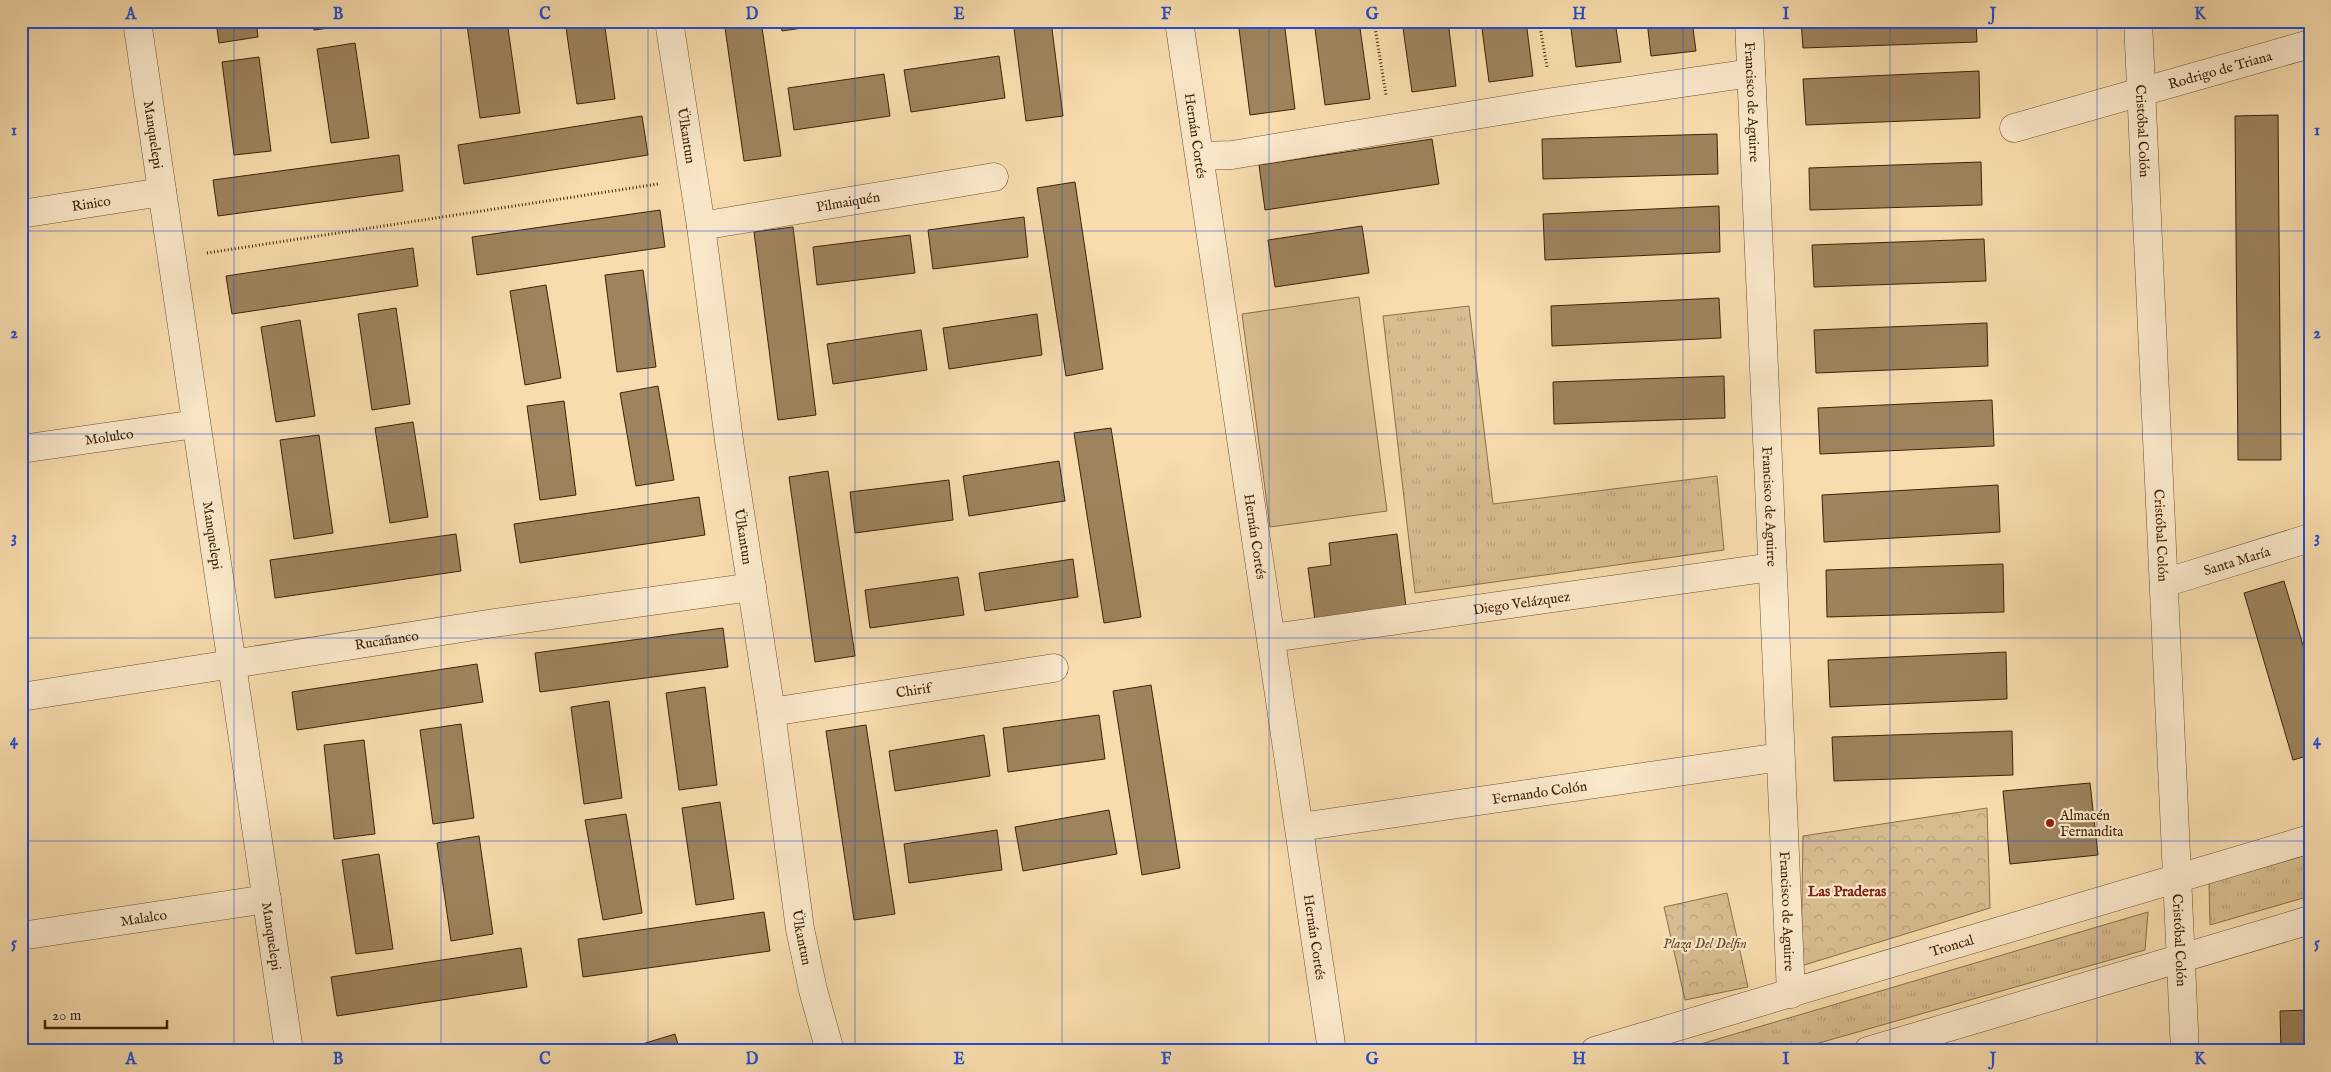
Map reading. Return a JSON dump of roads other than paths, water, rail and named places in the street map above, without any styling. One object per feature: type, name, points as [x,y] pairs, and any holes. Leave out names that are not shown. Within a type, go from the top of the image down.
[{"type":"street","name":"Manquelepi","points":[[137,21],[289,1051]]},
{"type":"street","name":"Ülkantun","points":[[669,21],[701,226],[730,448],[771,712],[800,929],[813,990],[830,1051]]},
{"type":"street","name":"Hernán Cortés","points":[[1179,21],[1332,1051]]},
{"type":"street","name":"Francisco de Aguirre","points":[[1749,21],[1791,994]]},
{"type":"street","name":"Cristóbal Colón","points":[[2138,21],[2185,1051]]},
{"type":"street","name":"Rodrigo de Triana","points":[[2014,128],[2310,44]]},
{"type":"street","points":[[1200,156],[1232,155],[1553,102],[1752,73]]},
{"type":"street","name":"Pilmaiquén","points":[[701,226],[994,178]]},
{"type":"street","name":"Rinico","points":[[21,214],[162,192]]},
{"type":"street","name":"Molulco","points":[[21,449],[196,424]]},
{"type":"street","name":"Santa María","points":[[2164,584],[2310,538]]},
{"type":"street","name":"Diego Velázquez","points":[[1272,638],[1772,567]]},
{"type":"street","name":"Rucañanco","points":[[21,697],[494,623],[752,587]]},
{"type":"street","name":"Chirif","points":[[771,712],[1054,668]]},
{"type":"street","name":"Fernando Colón","points":[[1300,827],[1780,757]]},
{"type":"street","name":"Troncal","points":[[1595,1051],[2310,839]]},
{"type":"street","name":"Malalco","points":[[21,936],[267,900]]},
{"type":"street","points":[[1868,1051],[1932,1041],[2181,958],[2310,920]]},
{"type":"place","name":"Almacén Fernandita","points":[[2050,823]]},
{"type":"district","name":"Las Praderas","points":[[1847,891]]},
{"type":"park label","name":"Plaza Del Delfin","points":[[1705,943]]}]
